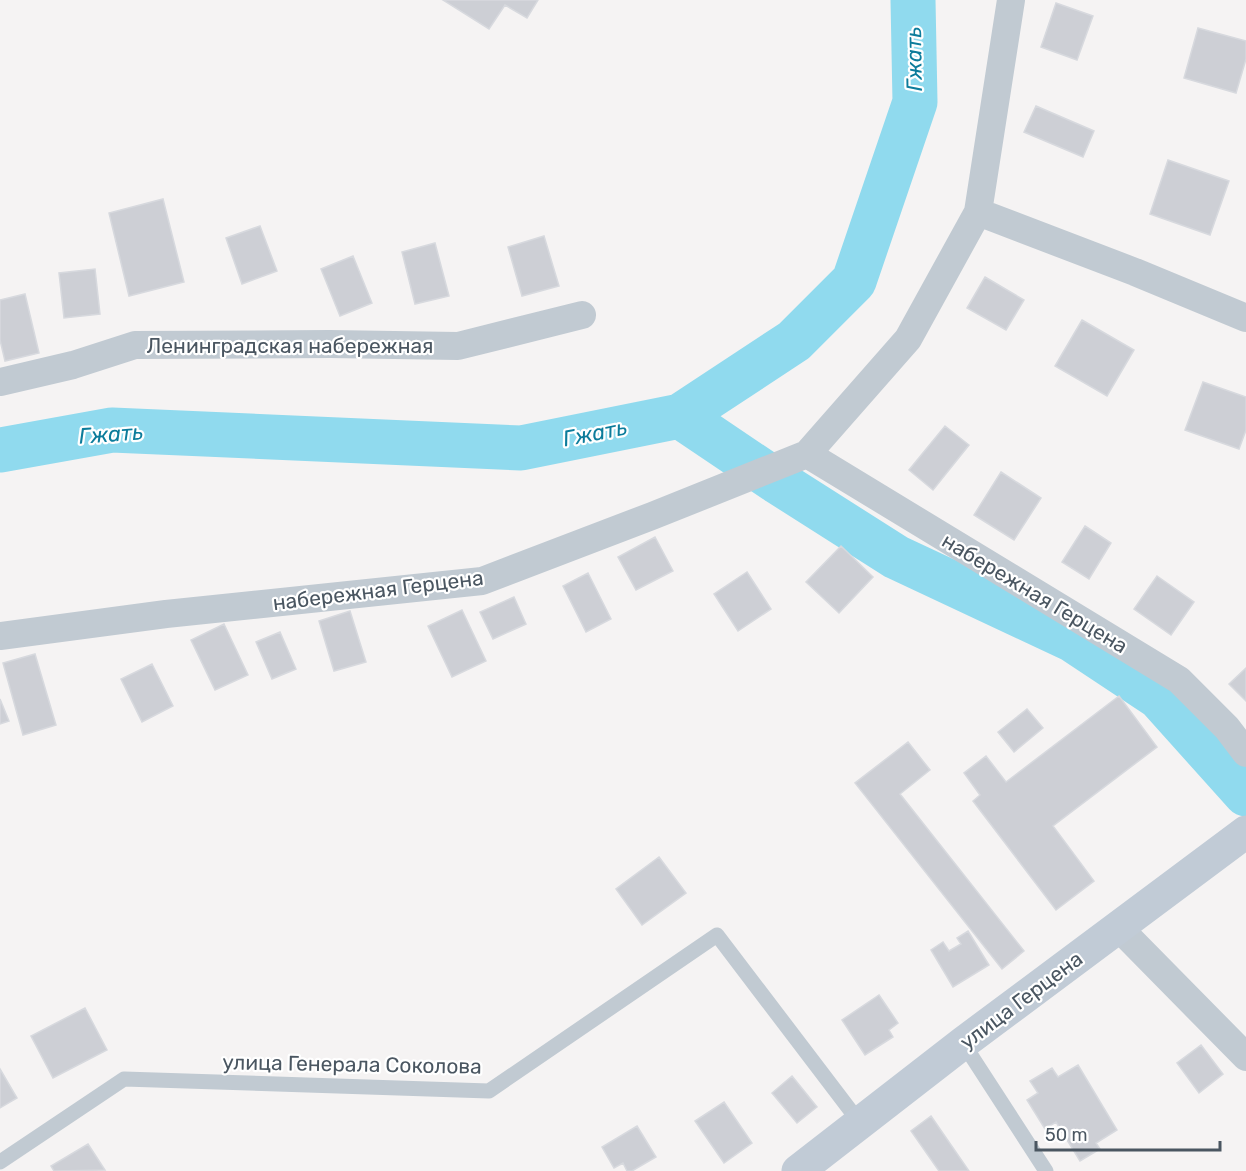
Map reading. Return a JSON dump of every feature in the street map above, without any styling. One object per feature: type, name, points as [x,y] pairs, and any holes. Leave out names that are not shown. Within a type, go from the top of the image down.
[{"type":"street","name":"набережная Герцена","points":[[0,636],[166,614],[482,581],[807,454],[908,339],[978,212],[1011,0]]},
{"type":"street","points":[[978,212],[1246,318]]},
{"type":"street","name":"Ленинградская набережная","points":[[0,382],[73,365],[135,345],[459,346],[582,315]]},
{"type":"street","name":"набережная Герцена","points":[[807,454],[1179,680],[1227,728],[1246,753]]},
{"type":"street","name":"улица Герцена","points":[[798,1171],[963,1043],[1246,832]]},
{"type":"street","points":[[1119,928],[1246,1057]]},
{"type":"lane","name":"улица Генерала Соколова","points":[[0,1162],[124,1079],[489,1091],[717,935],[860,1123]]},
{"type":"lane","points":[[963,1043],[1046,1171]]},
{"type":"building","points":[[443,0],[538,0],[527,18],[505,5],[489,29]]},
{"type":"building","points":[[1056,3],[1093,16],[1077,60],[1041,47]]},
{"type":"building","points":[[1198,28],[1246,41],[1246,59],[1236,93],[1184,78]]},
{"type":"building","points":[[1036,106],[1094,131],[1083,157],[1024,132]]},
{"type":"building","points":[[1168,160],[1229,181],[1210,235],[1150,214]]},
{"type":"building","points":[[163,199],[184,282],[129,296],[109,213]]},
{"type":"building","points":[[260,226],[277,271],[242,284],[226,238]]},
{"type":"building","points":[[544,236],[559,286],[522,296],[508,247]]},
{"type":"building","points":[[435,243],[449,296],[415,304],[402,252]]},
{"type":"building","points":[[353,256],[372,303],[340,316],[321,269]]},
{"type":"building","points":[[95,269],[100,314],[64,318],[59,273]]},
{"type":"building","points":[[985,277],[1024,300],[1006,330],[967,308]]},
{"type":"building","points":[[25,294],[39,353],[5,361],[0,340],[0,300]]},
{"type":"building","points":[[1082,320],[1134,350],[1107,396],[1055,366]]},
{"type":"building","points":[[1203,382],[1246,397],[1246,430],[1239,449],[1185,430]]},
{"type":"building","points":[[945,426],[969,445],[933,490],[909,470]]},
{"type":"building","points":[[1001,472],[1041,498],[1014,540],[974,515]]},
{"type":"building","points":[[1085,526],[1111,543],[1089,579],[1062,562]]},
{"type":"building","points":[[655,537],[673,571],[636,590],[618,557]]},
{"type":"building","points":[[841,546],[873,577],[839,613],[806,582]]},
{"type":"building","points":[[747,572],[771,609],[738,631],[714,594]]},
{"type":"building","points":[[588,573],[611,619],[586,632],[563,586]]},
{"type":"building","points":[[1157,576],[1194,602],[1171,635],[1134,609]]},
{"type":"building","points":[[514,597],[526,624],[493,639],[480,612]]},
{"type":"building","points":[[462,610],[486,661],[452,677],[428,626]]},
{"type":"building","points":[[350,611],[366,662],[334,671],[319,621]]},
{"type":"building","points":[[224,624],[248,675],[215,690],[191,640]]},
{"type":"building","points":[[280,632],[296,669],[272,679],[256,642]]},
{"type":"building","points":[[35,654],[56,725],[23,735],[3,663]]},
{"type":"building","points":[[152,664],[173,706],[142,722],[121,679]]},
{"type":"building","points":[[1246,668],[1246,701],[1229,684]]},
{"type":"building","points":[[1119,696],[1157,747],[1053,826],[1094,881],[1056,910],[973,801],[980,795],[964,773],[986,756],[1006,782]]},
{"type":"building","points":[[0,699],[9,721],[0,724]]},
{"type":"building","points":[[1027,709],[1043,728],[1014,752],[998,732]]},
{"type":"building","points":[[908,742],[930,770],[900,794],[1024,951],[1002,969],[855,783]]},
{"type":"building","points":[[659,857],[686,893],[642,925],[616,889]]},
{"type":"building","points":[[968,931],[989,965],[953,987],[931,950],[943,942],[949,951],[961,944],[957,938]]},
{"type":"building","points":[[879,995],[898,1023],[889,1030],[893,1037],[865,1055],[842,1020]]},
{"type":"building","points":[[85,1008],[107,1050],[53,1078],[31,1036]]},
{"type":"building","points":[[1201,1045],[1223,1074],[1199,1093],[1177,1063]]},
{"type":"building","points":[[1078,1065],[1117,1130],[1096,1143],[1100,1149],[1080,1161],[1056,1122],[1045,1129],[1027,1100],[1038,1093],[1030,1081],[1052,1068],[1058,1077]]},
{"type":"building","points":[[0,1069],[17,1098],[0,1108]]},
{"type":"building","points":[[792,1076],[817,1107],[797,1123],[772,1093]]},
{"type":"building","points":[[724,1102],[752,1143],[724,1163],[695,1121]]},
{"type":"building","points":[[931,1116],[969,1171],[939,1171],[911,1131]]},
{"type":"building","points":[[637,1126],[656,1157],[632,1171],[627,1171],[623,1163],[614,1168],[602,1147]]},
{"type":"building","points":[[88,1144],[105,1170],[54,1171],[51,1166]]},
{"type":"waterway","name":"Гжать","points":[[0,450],[112,430],[521,448],[680,416],[794,341],[854,281],[915,102],[913,0]]},
{"type":"waterway","points":[[680,416],[896,557],[1073,640],[1159,697],[1246,794]]}]
